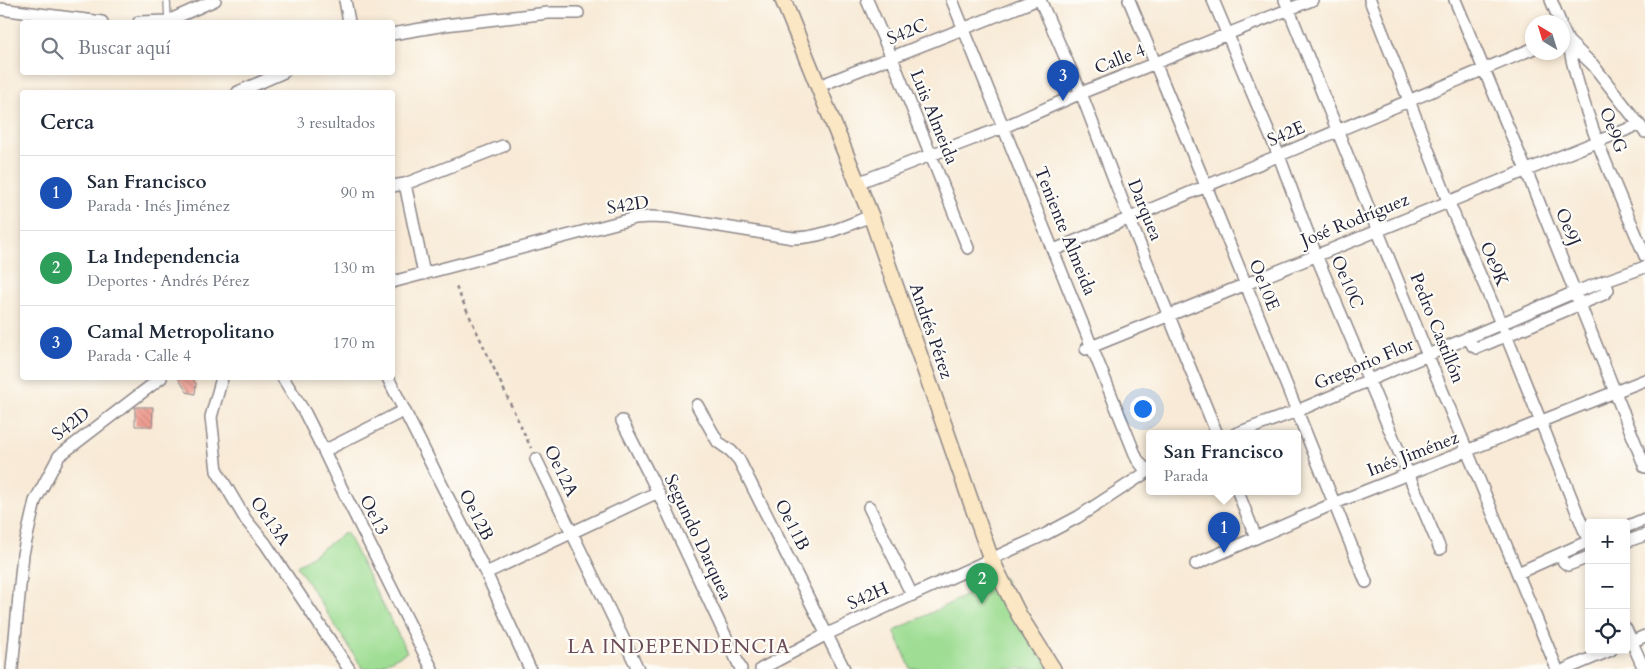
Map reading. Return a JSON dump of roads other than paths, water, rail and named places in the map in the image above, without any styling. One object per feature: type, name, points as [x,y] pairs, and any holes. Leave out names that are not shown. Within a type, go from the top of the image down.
[{"type":"street","points":[[170,20],[215,0]]},
{"type":"street","points":[[345,0],[350,20]]},
{"type":"street","name":"Andrés Pérez","points":[[783,0],[871,216],[991,559],[1019,615],[1053,669]]},
{"type":"street","name":"Luis Almeida","points":[[867,0],[968,248]]},
{"type":"street","name":"Teniente Almeida","points":[[952,0],[1054,250],[1089,347],[1137,459],[1146,469]]},
{"type":"street","name":"S42C","points":[[819,86],[1038,0]]},
{"type":"street","name":"Darquea","points":[[1038,0],[1081,93],[1129,218],[1215,430]]},
{"type":"street","name":"Oe10E","points":[[1129,0],[1366,582]]},
{"type":"street","name":"Oe10C","points":[[1213,0],[1278,156],[1316,255],[1440,549]]},
{"type":"street","name":"Calle 4","points":[[857,183],[1004,127],[1081,93],[1227,34],[1287,5],[1312,0]]},
{"type":"street","name":"Oe9K","points":[[1370,0],[1448,202],[1506,335],[1585,532]]},
{"type":"street","name":"Oe9J","points":[[1455,0],[1526,170],[1645,467]]},
{"type":"street","points":[[1551,0],[1557,15]]},
{"type":"street","name":"Pedro Castillón","points":[[1287,5],[1428,356],[1557,669]]},
{"type":"street","points":[[0,9],[86,20]]},
{"type":"street","points":[[395,33],[445,25],[548,13],[578,13]]},
{"type":"street","points":[[1570,40],[1593,65],[1642,128]]},
{"type":"street","name":"S42E","points":[[1054,250],[1525,52]]},
{"type":"street","name":"Oe9G","points":[[1570,54],[1583,100],[1598,141],[1645,256]]},
{"type":"street","points":[[243,90],[277,75]]},
{"type":"street","name":"José Rodríguez","points":[[1089,347],[1598,141],[1642,128]]},
{"type":"street","points":[[395,186],[405,184],[503,146]]},
{"type":"street","points":[[405,184],[424,274]]},
{"type":"street","name":"S42D","points":[[395,281],[635,218],[651,216],[670,218],[800,238],[820,235],[871,216]]},
{"type":"street","name":"Gregorio Flor","points":[[1246,430],[1297,411],[1428,356],[1540,306],[1645,267]]},
{"type":"street","points":[[1468,337],[1473,346],[1478,348],[1606,292],[1608,288],[1605,281]]},
{"type":"street","points":[[1540,306],[1545,319]]},
{"type":"street","name":"S42D","points":[[12,669],[23,554],[34,501],[58,456],[158,380]]},
{"type":"street","name":"Oe13A","points":[[221,380],[211,417],[217,471],[246,520],[265,543],[349,669]]},
{"type":"street","name":"Oe13","points":[[284,380],[324,451],[432,669]]},
{"type":"street","name":"Oe12B","points":[[389,380],[486,573],[530,669]]},
{"type":"street","name":"Inés Jiménez","points":[[1196,564],[1335,503],[1468,452],[1645,380]]},
{"type":"street","name":"Oe11B","points":[[697,405],[718,442],[731,451],[739,460],[844,669]]},
{"type":"street","points":[[324,451],[404,411]]},
{"type":"street","name":"Segundo Darquea","points":[[622,421],[658,492],[741,669]]},
{"type":"street","name":"Oe12A","points":[[536,459],[638,669]]},
{"type":"street","name":"S42H","points":[[761,669],[827,634],[1046,534],[1078,517],[1146,473]]},
{"type":"street","points":[[486,573],[658,492]]},
{"type":"street","points":[[1239,495],[1256,538]]},
{"type":"street","points":[[869,508],[912,595]]},
{"type":"street","points":[[1630,525],[1645,519]]},
{"type":"street","points":[[1630,539],[1645,534]]},
{"type":"street","points":[[1518,573],[1585,544]]},
{"type":"street","points":[[1560,554],[1568,565],[1585,559]]},
{"type":"street","points":[[1630,643],[1645,636]]},
{"type":"street","points":[[1630,645],[1644,669]]},
{"type":"street","points":[[1566,669],[1602,654]]},
{"type":"lane","points":[[167,0],[168,20]]},
{"type":"place","name":"Camal Metropolitano","points":[[1063,101]]},
{"type":"place","name":"San Francisco","points":[[1224,553]]},
{"type":"place","name":"La Independencia","points":[[982,604]]},
{"type":"district","name":"LA INDEPENDENCIA","points":[[679,646]]}]
